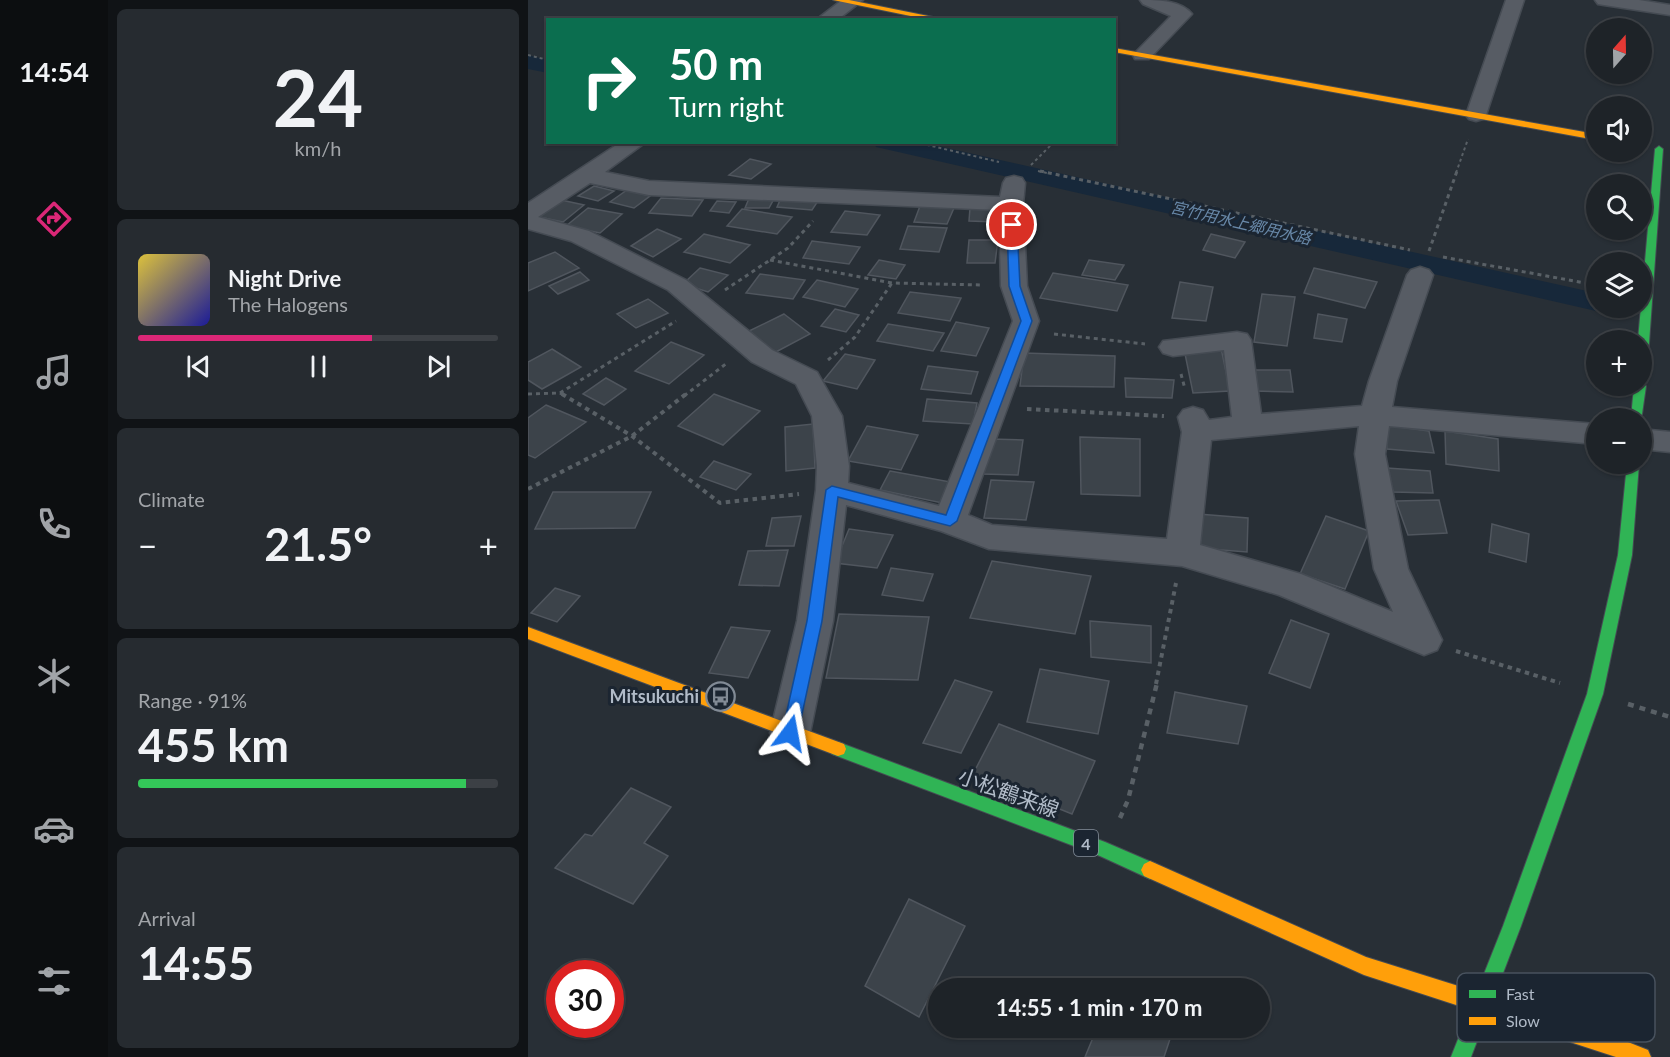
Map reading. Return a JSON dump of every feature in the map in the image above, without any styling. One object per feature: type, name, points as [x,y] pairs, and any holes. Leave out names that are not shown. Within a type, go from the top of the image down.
[{"type":"street","points":[[1142,55],[1183,14],[1149,0]]},
{"type":"street","points":[[1476,115],[1515,0]]},
{"type":"street","points":[[1604,0],[1670,10]]},
{"type":"street","points":[[827,18],[847,1],[935,18]]},
{"type":"street","points":[[1116,50],[1586,135]]},
{"type":"street","points":[[528,213],[633,144]]},
{"type":"street","points":[[1644,330],[1665,150]]},
{"type":"street","points":[[586,175],[650,188],[836,196],[1010,184],[1014,286],[1026,321],[950,521]]},
{"type":"street","points":[[528,222],[580,236],[677,285],[762,356],[807,378],[826,416],[833,466],[832,490],[815,621],[790,733]]},
{"type":"street","points":[[1424,640],[1391,569],[1370,454],[1375,415],[1383,381],[1426,259]]},
{"type":"street","points":[[1173,347],[1237,340],[1248,425]]},
{"type":"street","points":[[1182,553],[1195,425],[1248,425],[1375,415],[1586,433]]},
{"type":"street","points":[[1652,440],[1670,442]]},
{"type":"street","points":[[1494,973],[1595,694],[1625,555],[1632,474]]},
{"type":"street","points":[[832,490],[950,521],[989,537],[1182,553],[1289,584],[1424,640]]},
{"type":"street","name":"小松鶴来線","points":[[528,633],[1105,850],[1364,966],[1457,997]]},
{"type":"street","points":[[1461,1057],[1467,1042]]},
{"type":"street","name":"小松鶴来線","points":[[1600,1042],[1641,1057]]},
{"type":"path","points":[[528,55],[546,60]]},
{"type":"path","points":[[1426,259],[1476,115]]},
{"type":"path","points":[[920,144],[1010,184]]},
{"type":"path","points":[[1052,144],[1028,168],[1426,259],[1586,283]]},
{"type":"path","points":[[528,394],[560,393],[701,305],[788,248],[836,196]]},
{"type":"path","points":[[770,260],[892,283],[1014,286]]},
{"type":"path","points":[[807,378],[855,337],[892,283]]},
{"type":"path","points":[[994,407],[1195,425],[1173,347],[1023,330]]},
{"type":"path","points":[[528,489],[632,436],[750,346]]},
{"type":"path","points":[[560,393],[632,436],[720,503],[832,490]]},
{"type":"path","points":[[1105,850],[1128,800],[1159,674],[1182,553]]},
{"type":"path","points":[[1424,640],[1670,717]]},
{"type":"building","points":[[750,159],[771,164],[751,179],[729,175]]},
{"type":"building","points":[[594,186],[614,191],[598,201],[578,196]]},
{"type":"building","points":[[627,190],[650,196],[634,208],[610,202]]},
{"type":"building","points":[[750,196],[775,197],[769,208],[745,208]]},
{"type":"building","points":[[661,198],[703,200],[692,216],[649,213]]},
{"type":"building","points":[[781,198],[818,201],[812,210],[777,207]]},
{"type":"building","points":[[561,200],[584,205],[563,222],[539,217]]},
{"type":"building","points":[[717,201],[736,202],[729,213],[710,211]]},
{"type":"building","points":[[920,206],[954,208],[947,224],[914,222]]},
{"type":"building","points":[[588,208],[622,214],[600,233],[566,226]]},
{"type":"building","points":[[970,208],[998,209],[996,222],[969,221]]},
{"type":"building","points":[[742,209],[792,217],[777,234],[727,226]]},
{"type":"building","points":[[845,211],[880,215],[867,235],[831,232]]},
{"type":"building","points":[[908,226],[947,228],[939,252],[900,249]]},
{"type":"building","points":[[657,229],[681,239],[653,257],[631,246]]},
{"type":"building","points":[[704,234],[750,245],[730,263],[684,252]]},
{"type":"building","points":[[1211,234],[1245,242],[1235,258],[1203,250]]},
{"type":"building","points":[[969,240],[998,240],[995,263],[967,263]]},
{"type":"building","points":[[812,241],[860,247],[849,264],[803,258]]},
{"type":"building","points":[[555,252],[579,268],[528,291],[528,263]]},
{"type":"building","points":[[879,260],[905,265],[896,279],[868,275]]},
{"type":"building","points":[[1089,260],[1124,265],[1115,280],[1082,275]]},
{"type":"building","points":[[700,268],[728,275],[708,292],[683,284]]},
{"type":"building","points":[[1314,268],[1377,282],[1365,308],[1304,293]]},
{"type":"building","points":[[580,272],[589,280],[558,294],[549,286]]},
{"type":"building","points":[[1053,273],[1128,285],[1117,311],[1040,298]]},
{"type":"building","points":[[760,274],[805,280],[793,299],[746,293]]},
{"type":"building","points":[[817,280],[858,289],[845,307],[803,297]]},
{"type":"building","points":[[1180,282],[1213,287],[1206,321],[1172,318]]},
{"type":"building","points":[[910,292],[961,298],[950,321],[898,313]]},
{"type":"building","points":[[1262,294],[1295,297],[1287,346],[1254,342]]},
{"type":"building","points":[[648,299],[668,313],[636,328],[617,314]]},
{"type":"building","points":[[835,309],[859,315],[846,332],[821,326]]},
{"type":"building","points":[[784,314],[810,334],[772,354],[745,333]]},
{"type":"building","points":[[1318,314],[1347,319],[1342,342],[1314,338]]},
{"type":"building","points":[[956,322],[989,328],[976,356],[941,351]]},
{"type":"building","points":[[888,324],[944,333],[933,351],[877,341]]},
{"type":"building","points":[[671,342],[704,355],[669,384],[635,371]]},
{"type":"building","points":[[1221,348],[1230,391],[1193,393],[1184,349]]},
{"type":"building","points":[[552,349],[581,367],[542,389],[528,380],[528,362]]},
{"type":"building","points":[[1024,353],[1115,356],[1114,387],[1020,386]]},
{"type":"building","points":[[845,354],[875,360],[857,389],[823,381]]},
{"type":"building","points":[[928,366],[978,372],[971,394],[921,389]]},
{"type":"building","points":[[1250,370],[1290,370],[1293,392],[1254,391]]},
{"type":"building","points":[[606,378],[626,389],[604,405],[583,394]]},
{"type":"building","points":[[1125,378],[1174,380],[1172,398],[1126,397]]},
{"type":"building","points":[[714,394],[760,411],[723,445],[678,426]]},
{"type":"building","points":[[927,399],[977,403],[973,424],[923,421]]},
{"type":"building","points":[[546,405],[586,422],[535,458],[528,455],[528,418]]},
{"type":"building","points":[[813,424],[815,468],[786,471],[785,427]]},
{"type":"building","points":[[1384,425],[1429,431],[1434,453],[1387,449]]},
{"type":"building","points":[[867,426],[918,435],[901,470],[848,461]]},
{"type":"building","points":[[1445,431],[1498,439],[1499,471],[1446,464]]},
{"type":"building","points":[[1080,437],[1140,439],[1140,496],[1081,494]]},
{"type":"building","points":[[990,439],[1023,440],[1018,475],[983,474]]},
{"type":"building","points":[[714,461],[751,474],[736,490],[700,477]]},
{"type":"building","points":[[1387,468],[1430,471],[1433,493],[1393,492]]},
{"type":"building","points":[[890,471],[956,483],[947,504],[880,490]]},
{"type":"building","points":[[991,480],[1034,482],[1026,520],[984,518]]},
{"type":"building","points":[[553,492],[651,492],[635,528],[535,529]]},
{"type":"building","points":[[1439,500],[1447,533],[1408,535],[1396,501]]},
{"type":"building","points":[[1198,514],[1248,518],[1247,552],[1196,548]]},
{"type":"building","points":[[801,516],[794,546],[766,546],[772,518]]},
{"type":"building","points":[[1326,516],[1369,531],[1345,589],[1300,574]]},
{"type":"building","points":[[1492,524],[1529,534],[1526,562],[1489,552]]},
{"type":"building","points":[[849,529],[893,535],[877,568],[835,563]]},
{"type":"building","points":[[788,550],[779,586],[739,585],[748,551]]},
{"type":"building","points":[[992,561],[1091,576],[1075,634],[970,618]]},
{"type":"building","points":[[891,568],[933,574],[923,601],[882,595]]},
{"type":"building","points":[[555,588],[580,596],[557,622],[531,613]]},
{"type":"building","points":[[839,614],[929,617],[918,680],[826,678]]},
{"type":"building","points":[[1291,620],[1329,634],[1310,688],[1269,673]]},
{"type":"building","points":[[1090,621],[1151,626],[1151,663],[1091,657]]},
{"type":"building","points":[[731,627],[770,631],[748,678],[709,673]]},
{"type":"building","points":[[1040,669],[1109,681],[1098,734],[1027,722]]},
{"type":"building","points":[[955,680],[992,692],[961,753],[923,743]]},
{"type":"building","points":[[1175,692],[1247,706],[1238,744],[1167,733]]},
{"type":"building","points":[[999,724],[1095,761],[1072,814],[973,774]]},
{"type":"building","points":[[631,788],[671,807],[644,843],[668,856],[633,904],[555,868],[585,834],[592,836]]},
{"type":"building","points":[[909,899],[965,926],[939,978],[928,978],[928,999],[919,1017],[865,986]]},
{"type":"building","points":[[1093,1038],[1170,1038],[1164,1057],[1085,1057]]},
{"type":"waterway","name":"宮竹用水上郷用水路","points":[[528,62],[546,66]]},
{"type":"waterway","name":"宮竹用水上郷用水路","points":[[894,144],[1586,300]]},
{"type":"traffic: fast","points":[[1644,330],[1659,149]]},
{"type":"traffic: fast","points":[[1638,408],[1639,396]]},
{"type":"traffic: fast","points":[[1494,973],[1595,694],[1625,555],[1632,474]]},
{"type":"traffic: fast","points":[[838,749],[1105,850],[1150,870]]},
{"type":"traffic: fast","points":[[1461,1057],[1467,1042]]},
{"type":"traffic: slow","points":[[837,0],[934,18]]},
{"type":"traffic: slow","points":[[1116,50],[1586,135]]},
{"type":"traffic: slow","points":[[528,633],[838,749]]},
{"type":"traffic: slow","points":[[1150,870],[1364,966],[1457,995]]},
{"type":"traffic: slow","points":[[1603,1042],[1641,1057]]},
{"type":"place","name":"Mitsukuchi","points":[[720,696]]},
{"type":"route","points":[[790,733],[815,621],[832,490],[950,521],[1026,321],[1014,286],[1012,225]]}]
